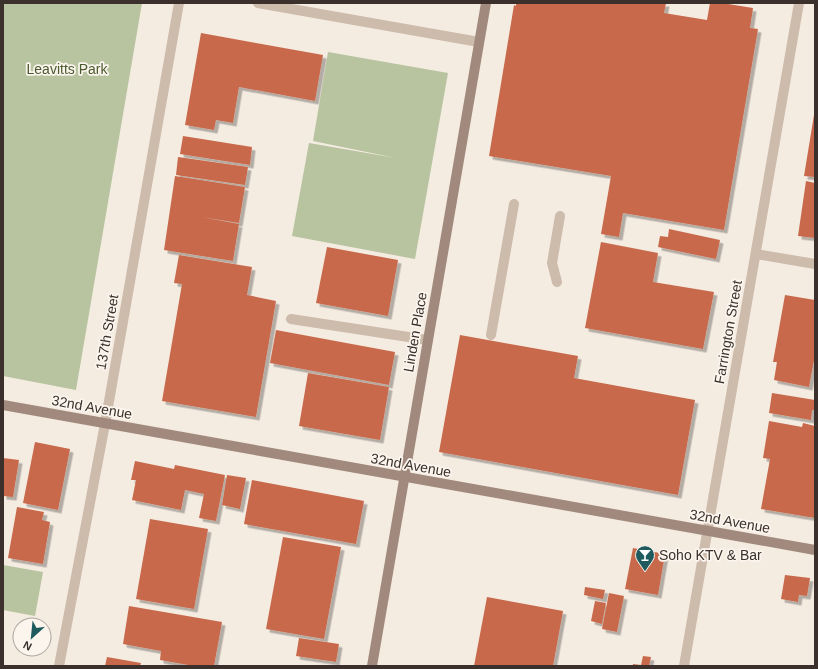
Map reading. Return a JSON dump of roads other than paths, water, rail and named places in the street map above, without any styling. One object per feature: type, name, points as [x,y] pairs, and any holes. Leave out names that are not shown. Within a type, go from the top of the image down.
[{"type":"street","name":"137th Street","points":[[59,666],[105,424],[179,3]]},
{"type":"street","points":[[258,3],[479,42]]},
{"type":"street","name":"Linden Place","points":[[372,666],[486,3]]},
{"type":"street","name":"Farrington Street","points":[[684,666],[799,3]]},
{"type":"street","points":[[491,335],[514,204]]},
{"type":"street","points":[[557,282],[552,263],[560,216]]},
{"type":"street","points":[[756,254],[815,264]]},
{"type":"street","points":[[290,319],[428,340]]},
{"type":"street","name":"32nd Avenue","points":[[3,405],[404,478],[815,550]]},
{"type":"place","name":"Soho KTV & Bar","points":[[645,572]]},
{"type":"park label","name":"Leavitts Park","points":[[67,69]]}]
